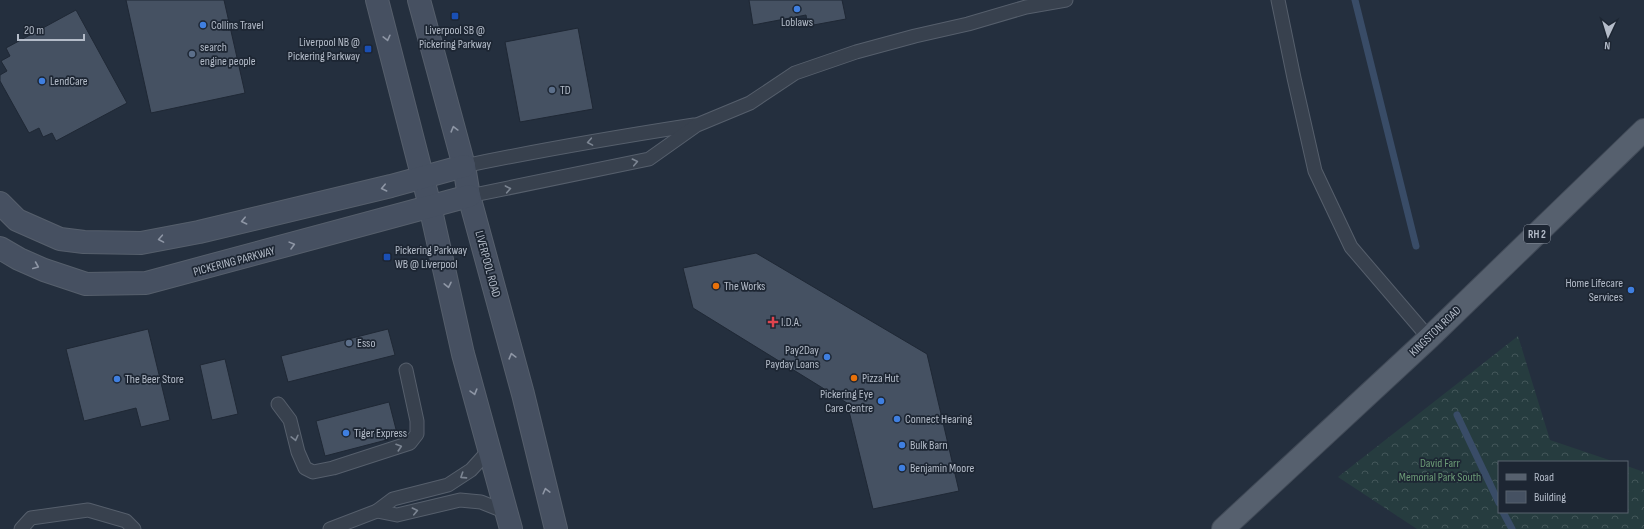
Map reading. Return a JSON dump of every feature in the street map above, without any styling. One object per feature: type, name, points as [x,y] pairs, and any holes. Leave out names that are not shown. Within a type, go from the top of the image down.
[{"type":"main road","points":[[377,0],[430,206],[464,354],[509,520]]},
{"type":"main road","name":"LIVERPOOL ROAD","points":[[419,0],[464,166],[469,196],[522,394],[556,529]]},
{"type":"main road","name":"KINGSTON ROAD","points":[[1223,529],[1429,338],[1644,130]]},
{"type":"main road","points":[[0,203],[17,220],[60,239],[84,242],[141,243],[199,232],[422,178],[464,166]]},
{"type":"main road","name":"PICKERING PARKWAY","points":[[0,248],[37,267],[86,284],[146,284],[469,196]]},
{"type":"lane","points":[[469,196],[650,159],[697,125],[750,103],[795,73],[829,61],[915,36],[968,24],[1026,7],[1066,0]]},
{"type":"lane","points":[[1278,0],[1315,171],[1351,247],[1429,338]]},
{"type":"lane","points":[[464,166],[530,152],[697,125]]},
{"type":"lane","points":[[278,404],[290,420],[298,452],[305,468],[313,472],[333,468],[410,443],[417,434],[417,421],[406,370]]},
{"type":"lane","points":[[330,529],[377,511],[393,499],[448,485],[471,470],[490,449]]},
{"type":"lane","points":[[377,511],[397,515],[460,500],[481,502],[509,520]]},
{"type":"lane","points":[[21,529],[31,518],[88,510],[126,521],[134,529]]},
{"type":"green space","name":"David Farr Memorial Park South","points":[[1518,336],[1550,440],[1612,461],[1498,461],[1498,513],[1628,513],[1628,466],[1644,472],[1644,529],[1417,529],[1338,477]]},
{"type":"building","points":[[126,0],[224,0],[245,93],[151,113]]},
{"type":"building","name":"Loblaws","points":[[749,0],[842,0],[846,19],[808,26],[806,15],[753,25]]},
{"type":"building","points":[[76,10],[127,103],[56,141],[52,133],[43,137],[39,128],[29,133],[0,81],[0,75],[7,71],[1,61],[10,56],[6,48]]},
{"type":"building","points":[[578,28],[593,109],[520,122],[505,42]]},
{"type":"building","points":[[756,253],[927,354],[959,491],[873,509],[847,403],[693,308],[683,268]]},
{"type":"building","name":"The Beer Store","points":[[148,329],[170,420],[141,427],[136,408],[84,421],[66,349]]},
{"type":"building","points":[[388,329],[395,355],[288,382],[281,356]]},
{"type":"building","points":[[225,359],[238,414],[212,420],[200,365]]},
{"type":"building","points":[[389,402],[398,437],[325,456],[316,421]]},
{"type":"waterway","points":[[1355,0],[1416,246]]},
{"type":"waterway","points":[[1457,415],[1498,501]]},
{"type":"waterway","points":[[1504,513],[1512,529]]},
{"type":"place","name":"Loblaws","points":[[797,9]]},
{"type":"place","name":"Liverpool SB @ Pickering Parkway","points":[[455,16]]},
{"type":"place","name":"Collins Travel","points":[[203,25]]},
{"type":"place","name":"Liverpool NB @ Pickering Parkway","points":[[368,49]]},
{"type":"place","name":"search engine people","points":[[192,54]]},
{"type":"place","name":"LendCare","points":[[42,81]]},
{"type":"place","name":"TD","points":[[552,90]]},
{"type":"place","name":"Pickering Parkway WB @ Liverpool","points":[[387,257]]},
{"type":"place","name":"The Works","points":[[716,286]]},
{"type":"place","name":"Home Lifecare Services","points":[[1631,290]]},
{"type":"place","name":"I.D.A.","points":[[773,322]]},
{"type":"place","name":"Esso","points":[[349,343]]},
{"type":"place","name":"Pay2Day Payday Loans","points":[[827,357]]},
{"type":"place","name":"Pizza Hut","points":[[854,378]]},
{"type":"place","name":"The Beer Store","points":[[117,379]]},
{"type":"place","name":"Pickering Eye Care Centre","points":[[881,401]]},
{"type":"place","name":"Connect Hearing","points":[[897,419]]},
{"type":"place","name":"Tiger Express","points":[[346,433]]},
{"type":"place","name":"Bulk Barn","points":[[902,445]]},
{"type":"place","name":"Benjamin Moore","points":[[902,468]]}]
